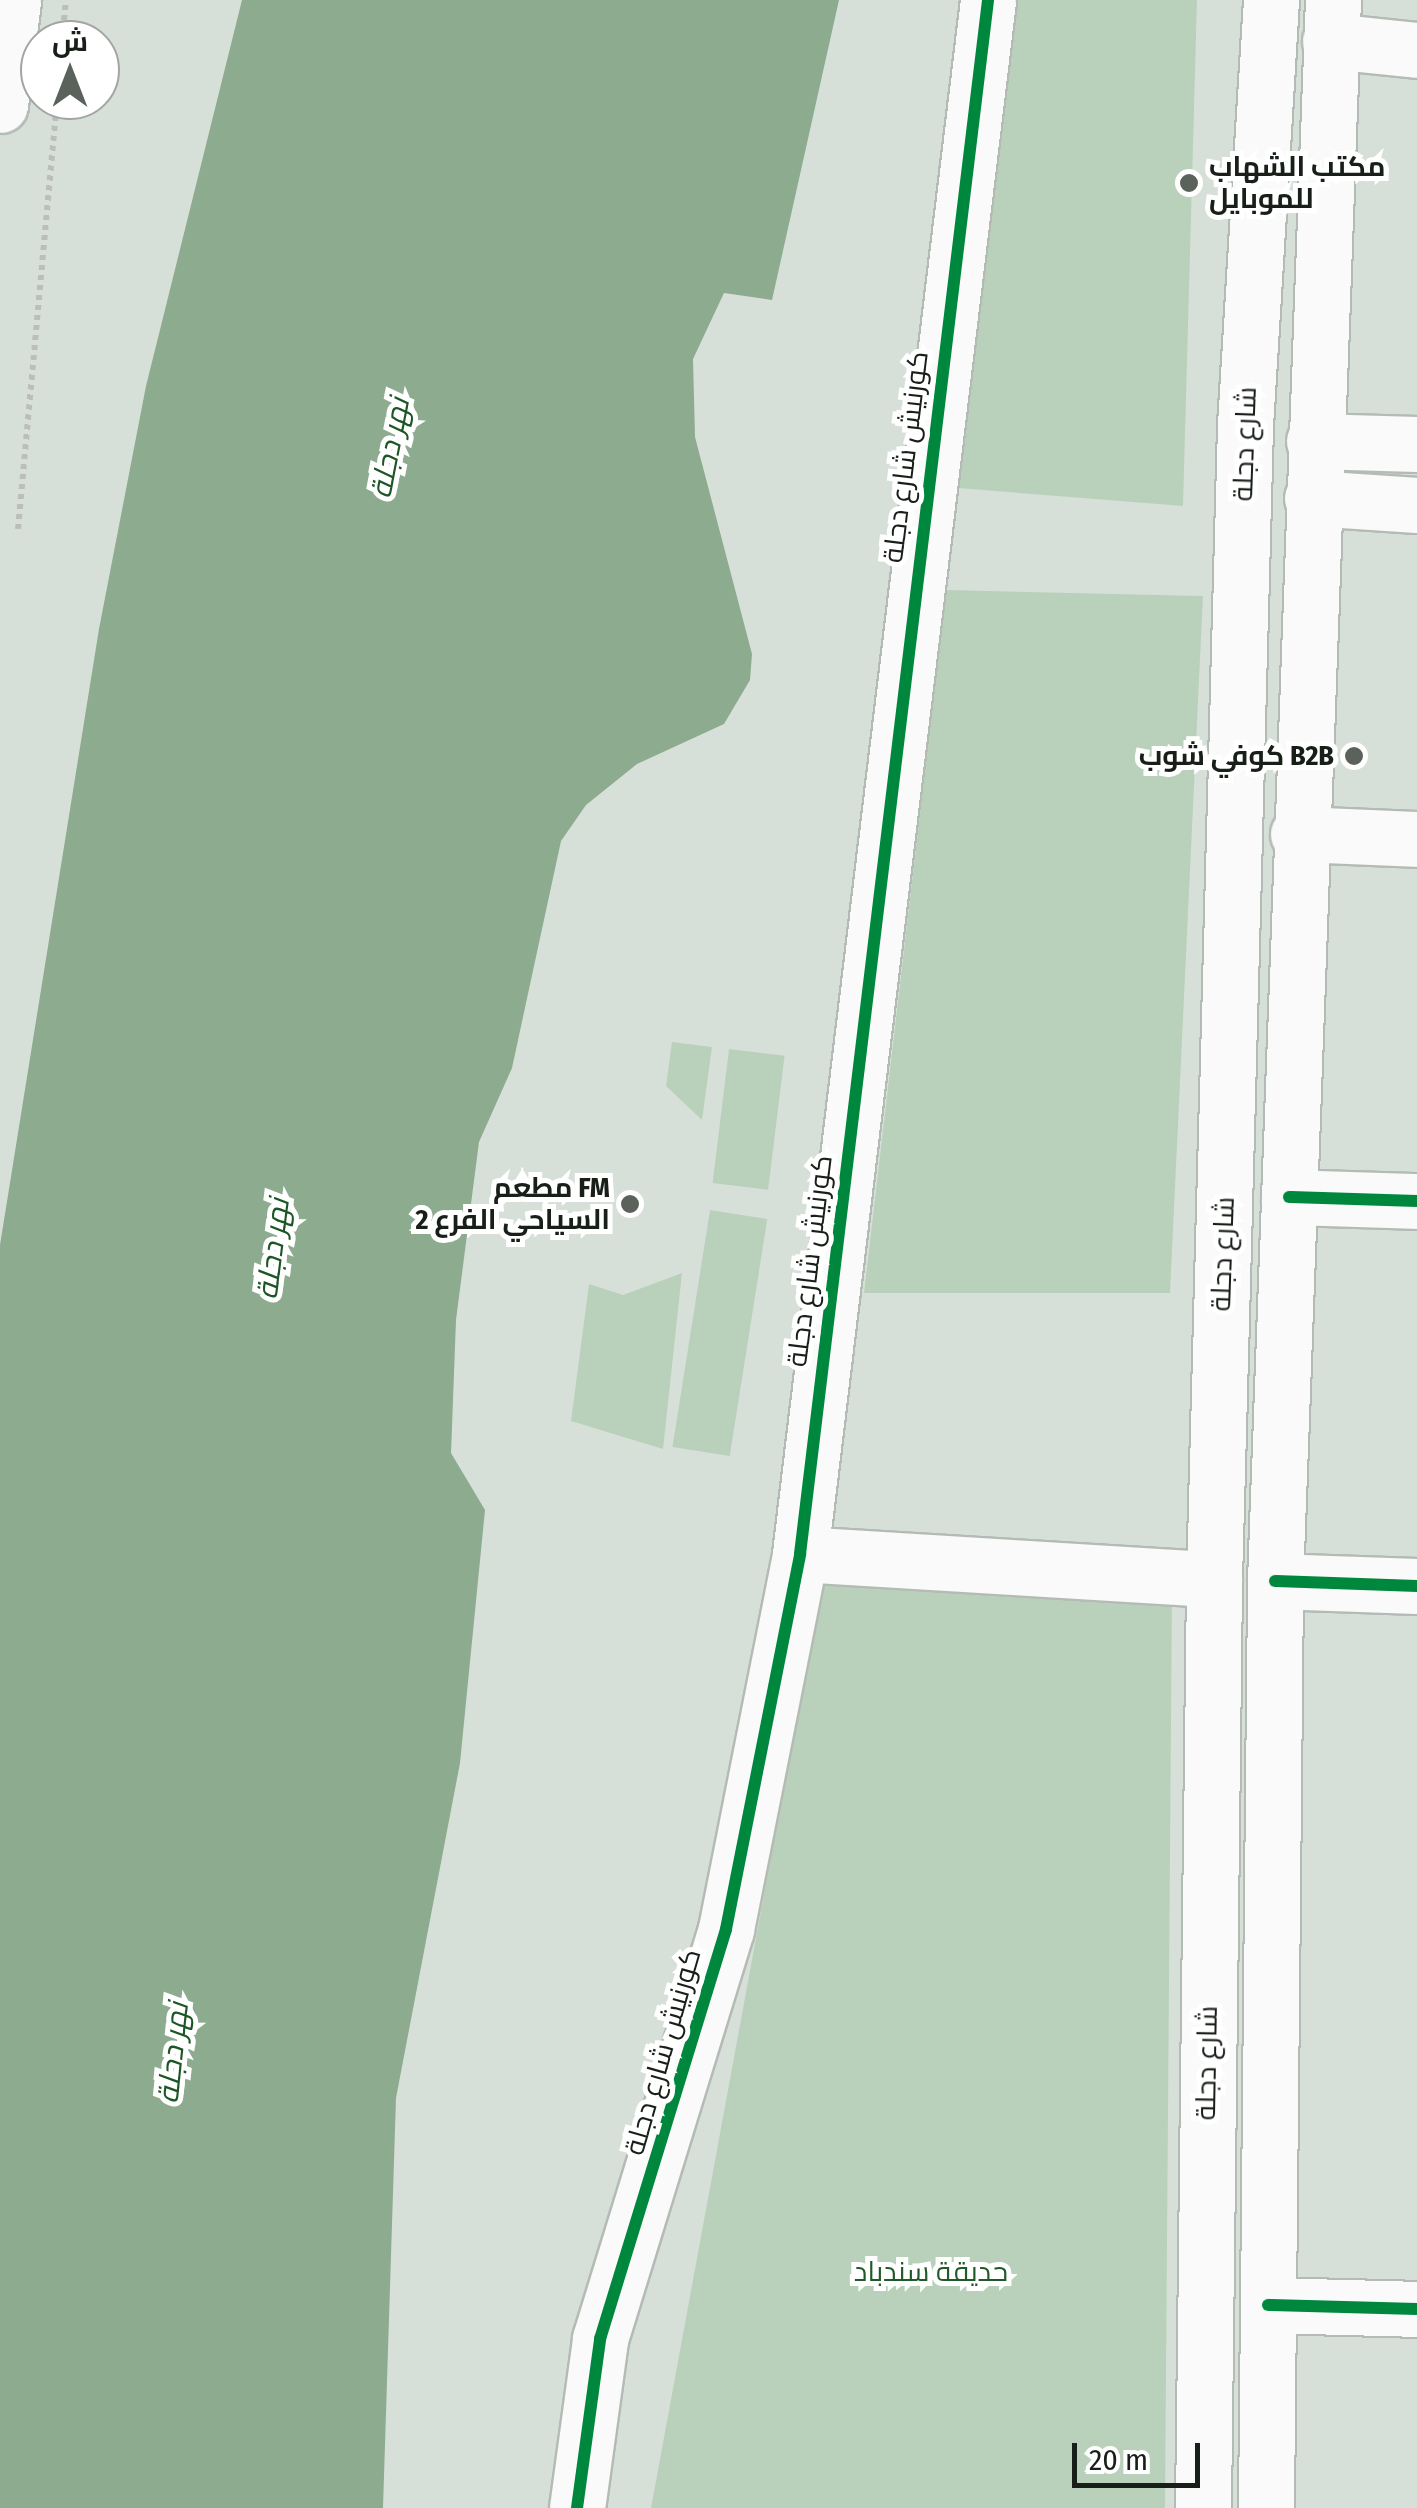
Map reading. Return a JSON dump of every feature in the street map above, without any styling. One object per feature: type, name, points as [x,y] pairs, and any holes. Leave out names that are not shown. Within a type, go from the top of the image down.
[{"type":"main road","points":[[0,105],[13,0]]},
{"type":"main road","name":"كورنيش شارع دجلة","points":[[577,2508],[600,2338],[726,1930],[800,1554],[988,0]]},
{"type":"main road","name":"شارع دجلة","points":[[1202,2508],[1214,1579],[1244,444],[1271,0]]},
{"type":"main road","points":[[1266,2508],[1275,1581],[1298,834],[1331,20],[1417,50]]},
{"type":"main road","points":[[1314,441],[1417,444]]},
{"type":"main road","points":[[1312,498],[1417,506]]},
{"type":"main road","points":[[1298,834],[1417,839]]},
{"type":"main road","points":[[1289,1197],[1417,1201]]},
{"type":"main road","points":[[800,1554],[1214,1579]]},
{"type":"main road","points":[[1275,1581],[1417,1586]]},
{"type":"main road","points":[[1268,2304],[1417,2309]]},
{"type":"path","points":[[18,529],[55,120]]},
{"type":"green space","points":[[1015,0],[1197,0],[1183,506],[958,488]]},
{"type":"green space","points":[[946,590],[1203,596],[1170,1293],[864,1293]]},
{"type":"green space","points":[[672,1042],[712,1047],[702,1120],[666,1086]]},
{"type":"green space","points":[[729,1049],[785,1056],[768,1190],[713,1183]]},
{"type":"green space","points":[[710,1210],[767,1219],[730,1456],[672,1447]]},
{"type":"green space","points":[[682,1273],[663,1449],[571,1421],[589,1284],[623,1295]]},
{"type":"green space","name":"حديقة سندباد","points":[[821,1585],[1172,1594],[1165,2508],[651,2508]]},
{"type":"water","name":"نهر دجلة","points":[[242,0],[839,0],[772,300],[724,293],[693,359],[695,437],[752,654],[750,680],[724,724],[637,764],[586,805],[561,841],[512,1068],[479,1142],[456,1320],[451,1453],[485,1510],[460,1763],[396,2098],[383,2508],[0,2508],[0,1245],[99,629],[146,386]]},
{"type":"cycle path","points":[[577,2508],[600,2339],[726,1929],[800,1554],[988,0]]},
{"type":"cycle path","points":[[1289,1197],[1417,1201]]},
{"type":"cycle path","points":[[1275,1581],[1417,1586]]},
{"type":"cycle path","points":[[1268,2305],[1417,2309]]},
{"type":"place","name":"مكتب الشهاب للموبايل","points":[[1189,183]]},
{"type":"place","name":"كوفي شوب B2B","points":[[1354,756]]},
{"type":"place","name":"مطعم FM السياحي الفرع 2","points":[[630,1204]]}]
